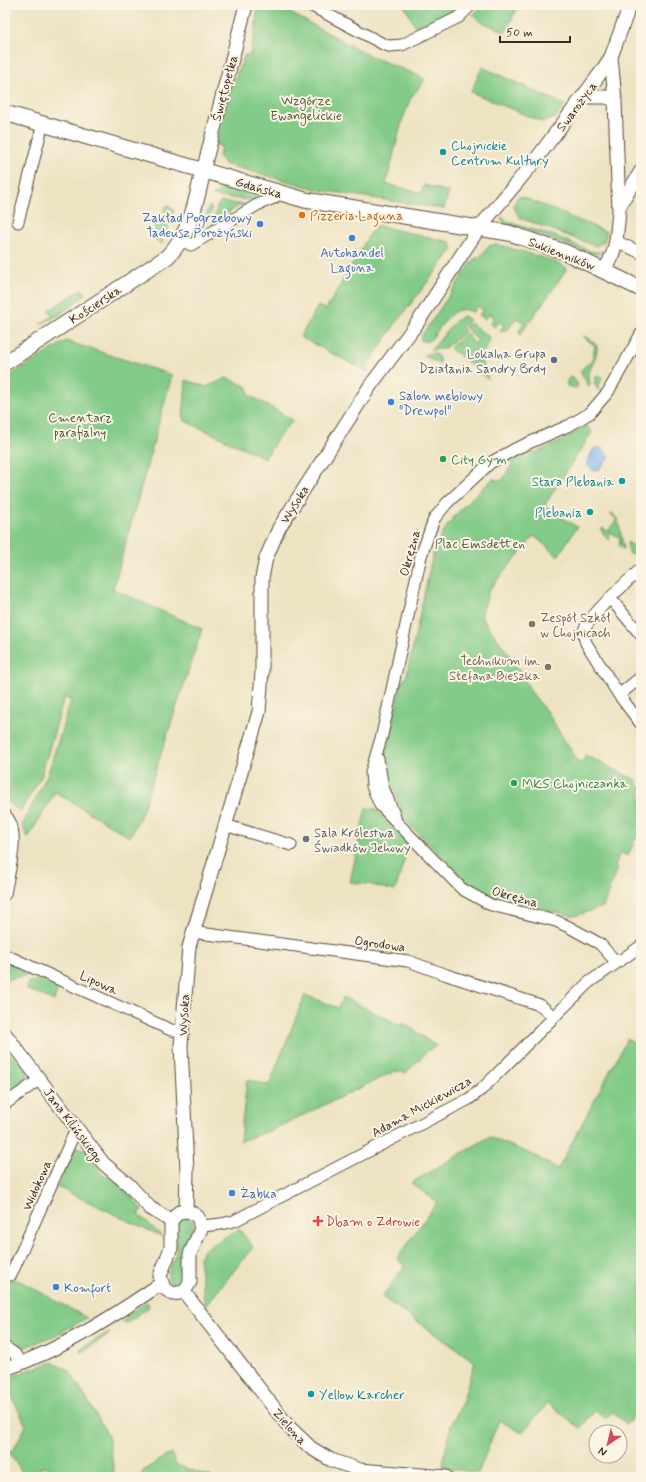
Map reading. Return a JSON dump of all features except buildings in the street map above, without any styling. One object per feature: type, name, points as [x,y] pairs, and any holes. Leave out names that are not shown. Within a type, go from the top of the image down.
[{"type":"main road","name":"Gdańska","points":[[5,112],[276,193],[318,202],[480,228]]},
{"type":"main road","name":"Kościerska","points":[[5,363],[162,260],[181,240],[195,209],[203,171]]},
{"type":"main road","name":"Sukienników","points":[[480,228],[509,233],[542,243],[605,270],[641,289]]},
{"type":"street","name":"Świętopełka","points":[[203,171],[246,5]]},
{"type":"street","points":[[310,5],[384,44],[396,46],[402,46],[459,17],[471,5]]},
{"type":"street","points":[[605,270],[613,253],[616,241],[619,207],[615,100],[611,57],[630,5]]},
{"type":"street","name":"Swarożyca","points":[[480,228],[534,162],[611,57]]},
{"type":"street","points":[[582,97],[606,97],[615,100]]},
{"type":"street","points":[[18,222],[43,124]]},
{"type":"street","points":[[619,180],[627,182],[638,176]]},
{"type":"street","points":[[619,207],[638,176]]},
{"type":"street","points":[[181,240],[191,245],[194,244],[257,205],[274,198],[276,193]]},
{"type":"street","name":"Wysoka","points":[[186,1210],[187,1170],[182,1031],[188,952],[192,932],[259,712],[262,672],[262,578],[266,558],[274,539],[299,495],[370,386],[418,322],[480,228]]},
{"type":"street","points":[[616,241],[641,253]]},
{"type":"street","name":"Okrężna","points":[[617,963],[600,944],[569,926],[556,921],[491,905],[470,894],[455,882],[398,823],[383,787],[377,756],[421,556],[434,520],[447,503],[490,462],[514,448],[570,425],[590,413],[608,392],[641,334]]},
{"type":"street","points":[[641,569],[610,598],[588,624],[584,633],[586,643],[619,695],[641,724]]},
{"type":"street","points":[[610,598],[641,635]]},
{"type":"street","points":[[619,695],[641,677]]},
{"type":"street","points":[[5,815],[12,826],[14,841],[5,894]]},
{"type":"street","points":[[225,824],[291,845]]},
{"type":"street","name":"Ogrodowa","points":[[192,932],[408,961],[540,1005],[553,1016]]},
{"type":"street","name":"Adama Mickiewicza","points":[[202,1226],[234,1221],[468,1099],[487,1084],[553,1016],[588,983],[641,946]]},
{"type":"street","name":"Lipowa","points":[[5,955],[171,1030],[182,1031]]},
{"type":"street","name":"Jana Kilińskiego","points":[[5,1034],[108,1168],[129,1185],[150,1208],[171,1221]]},
{"type":"street","points":[[5,1104],[40,1079]]},
{"type":"street","name":"Widokowa","points":[[11,1275],[73,1136],[79,1132]]},
{"type":"street","points":[[186,1210],[192,1212],[198,1217],[202,1226],[190,1254],[190,1282],[184,1292],[173,1294],[164,1288],[161,1273],[171,1248],[171,1221],[177,1213],[186,1210]]},
{"type":"street","points":[[5,1369],[48,1353],[83,1334],[162,1283]]},
{"type":"street","name":"Zielona","points":[[184,1292],[284,1422],[311,1448],[330,1460],[360,1470],[446,1477]]},
{"type":"street","points":[[5,1346],[15,1354],[20,1363]]},
{"type":"green space","name":"Wzgórze Ewangelickie","points":[[257,5],[276,5],[372,57],[420,76],[425,80],[411,97],[402,121],[386,184],[421,193],[424,185],[449,192],[444,209],[320,190],[224,164],[219,157],[221,146],[216,145],[231,87],[245,55],[250,55],[256,28]]},
{"type":"green space","points":[[404,5],[463,5],[456,11],[417,30]]},
{"type":"green space","points":[[483,5],[519,5],[505,32],[478,20],[473,15]]},
{"type":"green space","points":[[482,67],[565,105],[555,118],[542,122],[471,92]]},
{"type":"green space","points":[[230,188],[265,197],[257,201],[213,196],[223,189]]},
{"type":"green space","points":[[520,196],[607,232],[604,242],[596,246],[520,218],[513,206],[517,198]]},
{"type":"green space","points":[[221,202],[251,205],[243,210],[240,205],[214,222],[217,227],[211,230],[217,207]]},
{"type":"green space","points":[[167,205],[174,210],[162,244],[149,237]]},
{"type":"green space","points":[[209,206],[212,208],[203,235],[196,237],[204,220]]},
{"type":"green space","points":[[501,217],[514,224],[555,236],[590,251],[603,252],[598,254],[588,253],[541,235],[505,225]]},
{"type":"green space","points":[[375,225],[450,242],[453,249],[396,323],[367,366],[368,372],[300,337],[318,306],[326,310]]},
{"type":"green space","points":[[496,244],[548,259],[567,268],[520,335],[519,331],[524,322],[516,318],[508,330],[503,332],[500,331],[504,325],[499,322],[495,327],[490,323],[494,318],[489,314],[485,319],[479,315],[483,310],[478,306],[473,312],[459,310],[454,312],[449,316],[431,339],[426,342],[420,340],[474,259],[480,257],[489,246]]},
{"type":"green space","points":[[82,289],[86,294],[59,315],[40,324],[53,316],[49,310]]},
{"type":"green space","points":[[464,316],[470,320],[462,327],[465,332],[443,349],[430,350],[455,321]]},
{"type":"green space","points":[[470,323],[489,337],[490,340],[480,359],[488,379],[450,348],[467,333],[474,344],[478,341],[465,327]]},
{"type":"green space","points":[[583,336],[590,339],[597,346],[596,355],[589,375],[589,387],[580,371],[592,360],[595,346]]},
{"type":"green space","name":"Cmentarz parafialny","points":[[66,341],[172,375],[113,589],[202,629],[142,812],[130,837],[55,792],[28,838],[22,826],[48,773],[71,700],[64,698],[47,757],[43,765],[42,775],[21,811],[5,801],[5,379]]},
{"type":"green space","points":[[435,353],[439,358],[440,365],[424,355]]},
{"type":"green space","points":[[570,377],[578,384],[576,388],[567,386],[567,380]]},
{"type":"green space","points":[[596,377],[602,377],[598,390],[594,383]]},
{"type":"green space","points":[[227,378],[248,387],[249,395],[293,420],[280,435],[265,458],[183,420],[186,380],[206,387]]},
{"type":"green space","name":"MKS Chojniczanka","points":[[586,425],[592,432],[544,506],[577,527],[558,556],[534,536],[489,590],[481,617],[517,665],[531,692],[547,712],[579,763],[585,759],[585,755],[638,781],[636,785],[641,787],[641,839],[636,837],[628,856],[620,853],[615,866],[617,868],[603,907],[575,916],[496,899],[487,896],[465,881],[404,819],[384,759],[402,681],[406,678],[432,558],[442,534],[456,514],[493,479],[502,481],[512,464],[508,459],[518,455],[537,452],[562,441]]},
{"type":"green space","points":[[612,513],[618,520],[624,549],[619,547],[620,538],[610,532],[609,540],[602,532],[602,528],[608,531],[617,519],[611,515]]},
{"type":"green space","points":[[627,542],[637,548],[632,555],[629,553]]},
{"type":"green space","points":[[366,808],[376,809],[409,844],[395,891],[368,884],[350,882]]},
{"type":"green space","points":[[5,960],[35,973],[5,980]]},
{"type":"green space","points":[[48,979],[60,984],[54,1001],[27,989],[29,982]]},
{"type":"green space","points":[[305,995],[338,1008],[343,997],[402,1026],[404,1023],[436,1046],[427,1051],[406,1073],[395,1071],[272,1130],[240,1141],[247,1080],[269,1085]]},
{"type":"green space","points":[[627,1039],[641,1047],[641,1408],[626,1424],[613,1412],[606,1419],[596,1410],[580,1428],[548,1403],[522,1433],[499,1420],[478,1473],[442,1467],[451,1425],[462,1403],[475,1362],[382,1297],[405,1266],[397,1259],[437,1202],[411,1183],[489,1137],[533,1155],[558,1169]]},
{"type":"green space","points":[[5,1048],[28,1072],[27,1081],[5,1098]]},
{"type":"green space","points":[[75,1146],[86,1150],[101,1173],[123,1186],[142,1210],[138,1214],[163,1237],[57,1187]]},
{"type":"green space","points":[[182,1218],[189,1218],[194,1227],[187,1245],[184,1280],[180,1285],[175,1286],[169,1282],[168,1275],[177,1248],[178,1224]]},
{"type":"green space","points":[[239,1229],[253,1247],[205,1307],[199,1258],[203,1250]]},
{"type":"green space","points":[[5,1278],[20,1281],[87,1318],[56,1335],[18,1350],[5,1344]]},
{"type":"green space","points":[[147,1302],[149,1305],[148,1308],[126,1323],[123,1323],[127,1315]]},
{"type":"green space","points":[[109,1332],[109,1334],[81,1353],[80,1352],[81,1348]]},
{"type":"green space","points":[[52,1362],[69,1370],[108,1435],[115,1477],[57,1477],[54,1472],[44,1466],[25,1477],[14,1459],[7,1453],[13,1450],[26,1426],[5,1382],[5,1378]]},
{"type":"green space","points":[[171,1453],[176,1465],[212,1477],[140,1477],[144,1470]]},
{"type":"water","points":[[597,447],[603,449],[610,457],[598,470],[593,471],[586,464],[593,450]]},
{"type":"place","name":"Chojnickie Centrum Kultury","points":[[443,152]]},
{"type":"place","name":"Pizzeria Laguna","points":[[302,215]]},
{"type":"place","name":"Zakład Pogrzebowy Tadeusz Porożyński","points":[[260,224]]},
{"type":"place","name":"Autohandel Laguna","points":[[352,238]]},
{"type":"place","name":"Lokalna Grupa Działania Sandry Brdy","points":[[554,360]]},
{"type":"place","name":"Salon meblowy \"Drewpol\"","points":[[391,402]]},
{"type":"place","name":"City Gym","points":[[443,459]]},
{"type":"place","name":"Stara Plebania","points":[[622,481]]},
{"type":"place","name":"Plebania","points":[[590,512]]},
{"type":"place","name":"Zespół Szkół w Chojnicach","points":[[532,624]]},
{"type":"place","name":"Technikum im. Stefana Bieszka","points":[[548,667]]},
{"type":"place","name":"MKS Chojniczanka","points":[[514,783]]},
{"type":"place","name":"Sala Królestwa Świadków Jehowy","points":[[306,839]]},
{"type":"place","name":"Żabka","points":[[232,1193]]},
{"type":"place","name":"Dbam o Zdrowie","points":[[318,1221]]},
{"type":"place","name":"Komfort","points":[[56,1287]]},
{"type":"place","name":"Yellow Karcher","points":[[311,1394]]},
{"type":"park label","name":"Plac Emsdetten","points":[[480,543]]}]
